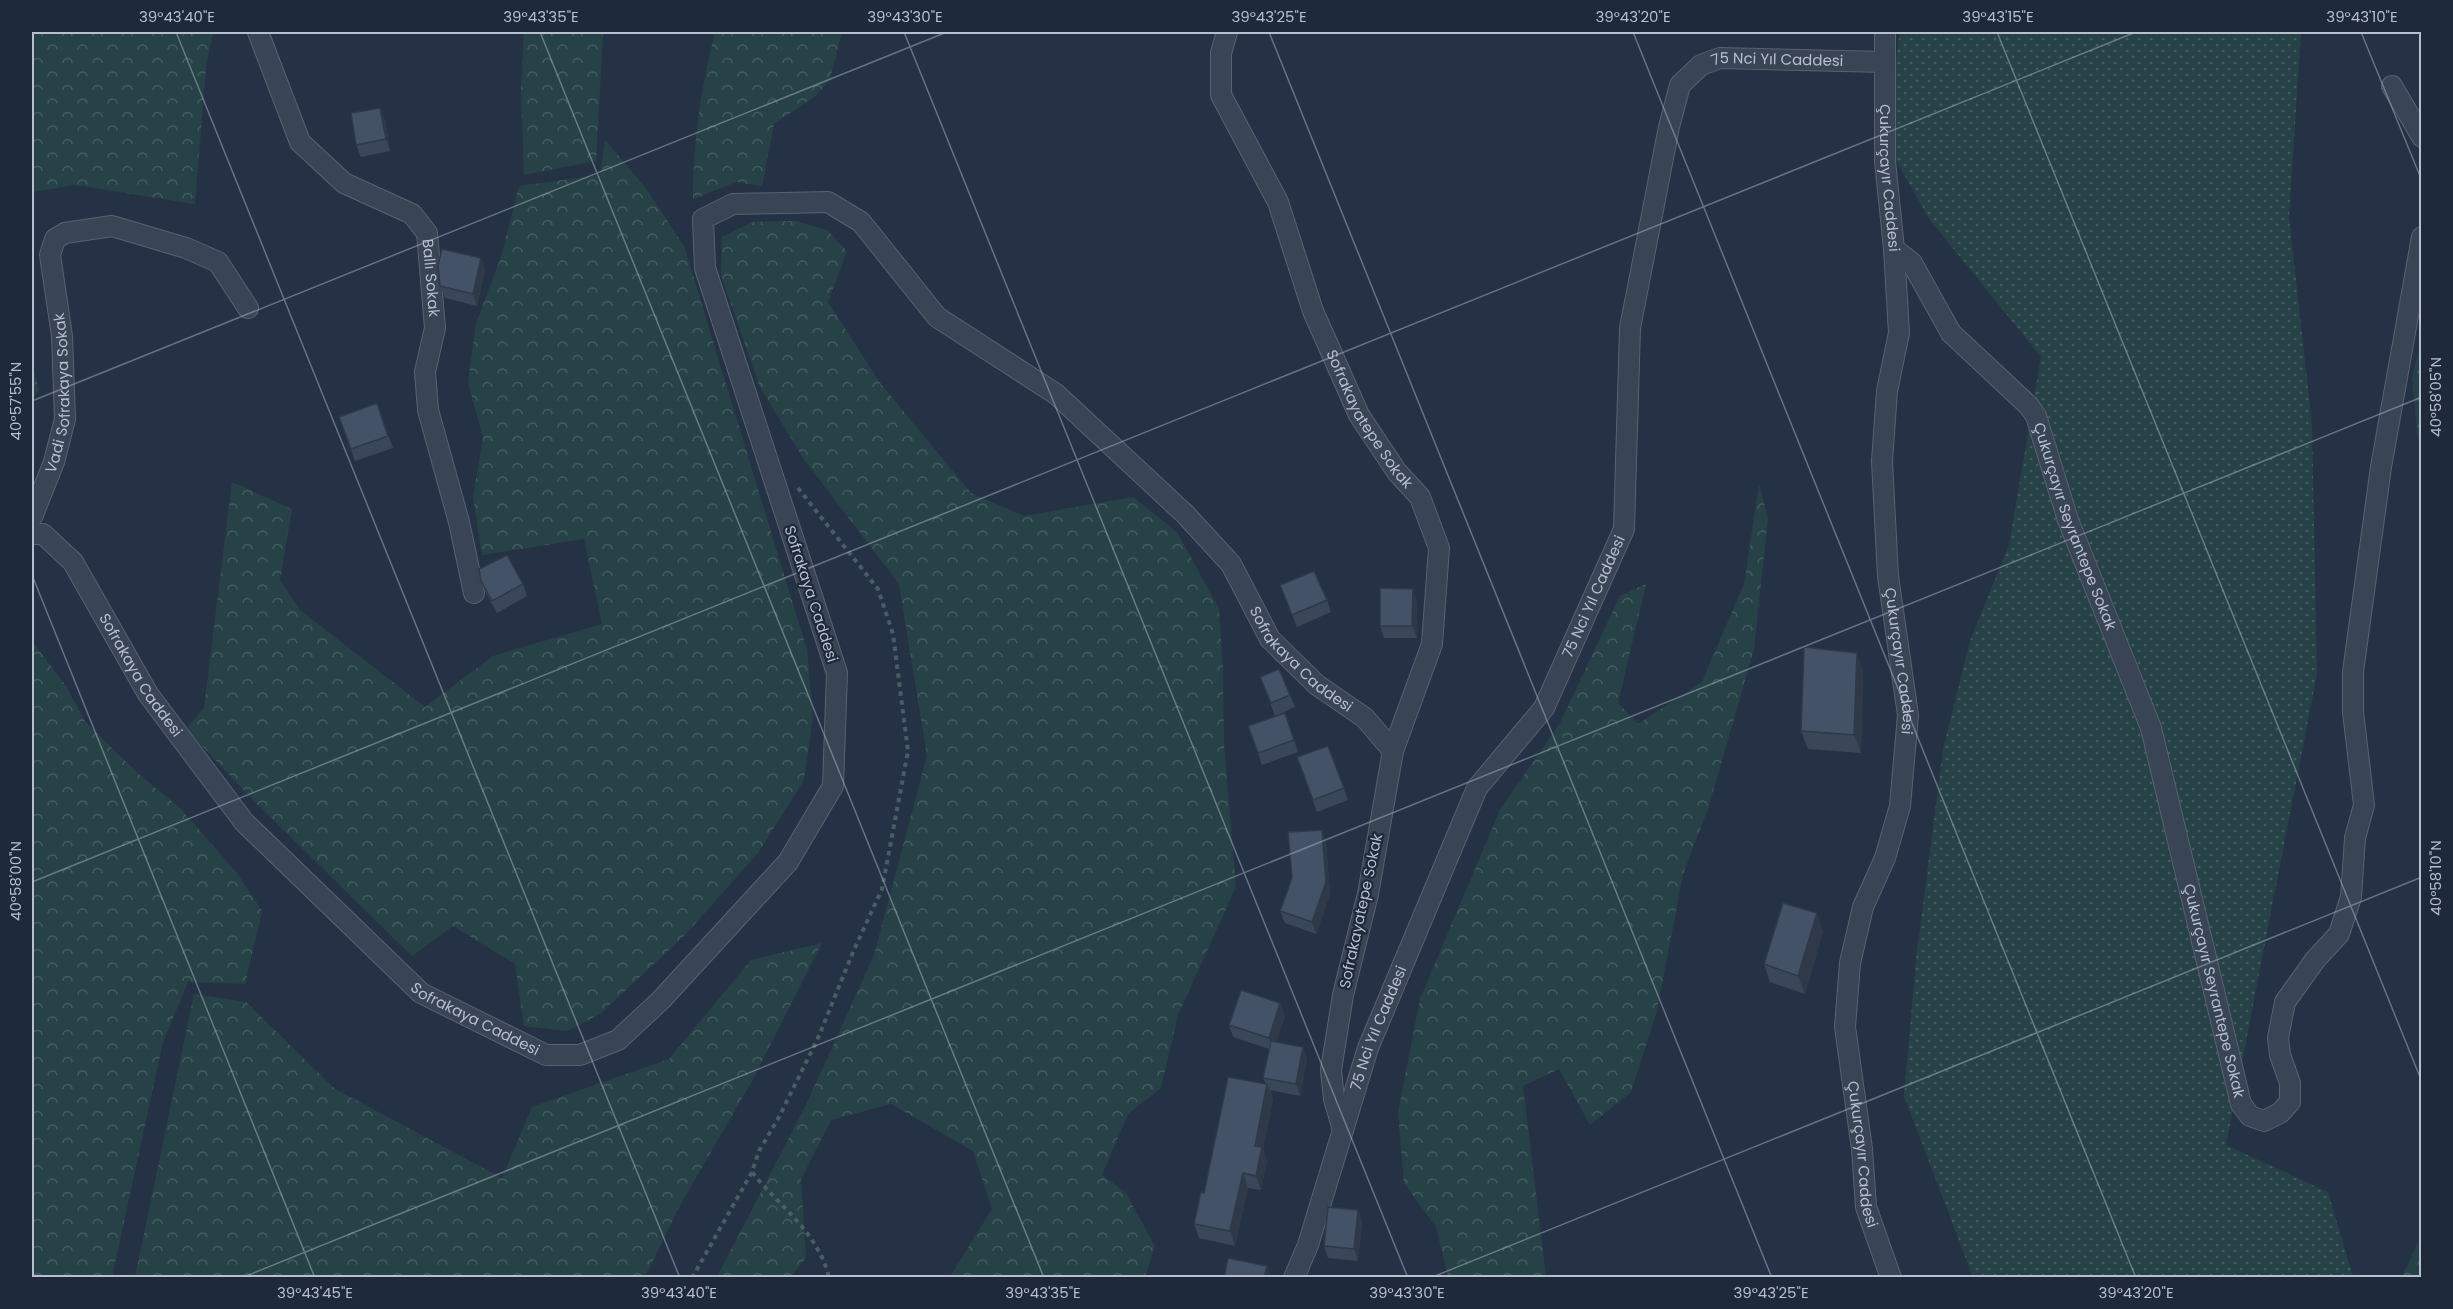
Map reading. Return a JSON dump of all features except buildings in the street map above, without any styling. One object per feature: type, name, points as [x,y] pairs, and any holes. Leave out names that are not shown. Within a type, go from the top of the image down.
[{"type":"street","name":"Ballı Sokak","points":[[258,32],[300,142],[344,183],[412,214],[427,233],[435,328],[425,372],[428,410],[459,522],[474,593]]},
{"type":"street","name":"Sofrakayatepe Sokak","points":[[1227,32],[1221,53],[1221,95],[1278,202],[1312,311],[1359,415],[1397,472],[1420,497],[1439,548],[1432,645],[1393,751],[1368,894],[1343,995],[1331,1070],[1334,1099],[1343,1130]]},
{"type":"street","name":"Çukurçayır Caddesi","points":[[1885,32],[1885,161],[1894,249],[1899,333],[1887,391],[1881,461],[1888,576],[1908,716],[1900,806],[1885,858],[1863,907],[1850,963],[1845,1027],[1862,1149],[1866,1207],[1891,1278]]},
{"type":"street","name":"75 Nci Yıl Caddesi","points":[[1294,1278],[1308,1245],[1368,1048],[1477,788],[1544,708],[1624,529],[1630,328],[1680,85],[1701,65],[1720,58],[1885,62]]},
{"type":"street","points":[[2392,86],[2421,137]]},
{"type":"street","name":"Sofrakaya Caddesi","points":[[32,534],[43,534],[73,562],[148,694],[244,822],[421,993],[546,1055],[580,1055],[618,1040],[662,1000],[788,862],[833,786],[837,673],[705,268],[703,219],[733,204],[828,202],[861,222],[937,317],[1056,394],[1185,514],[1231,564],[1270,639],[1317,685],[1365,718],[1393,751]]},
{"type":"street","name":"Vadi Sofrakaya Sokak","points":[[32,518],[54,462],[65,419],[62,336],[50,255],[55,239],[65,233],[112,226],[186,248],[218,261],[248,308]]},
{"type":"street","name":"Çukurçayır Seyrantepe Sokak","points":[[1894,249],[1912,263],[1951,333],[2029,406],[2036,416],[2068,520],[2151,728],[2241,1104],[2250,1116],[2264,1121],[2280,1113],[2290,1102],[2290,1083],[2280,1055],[2278,1038],[2285,1002],[2315,960],[2339,934],[2351,897],[2355,838],[2364,805],[2353,712],[2353,672],[2381,467],[2421,237]]},
{"type":"path","points":[[692,1278],[752,1172],[759,1151],[779,1117],[818,1038],[882,889],[908,751],[893,634],[878,589],[790,480]]},
{"type":"path","points":[[752,1172],[764,1188],[793,1215],[825,1259],[829,1278]]},
{"type":"green space","points":[[32,32],[213,32],[206,67],[195,204],[75,185],[32,192]]},
{"type":"green space","points":[[524,32],[603,32],[596,161],[524,175],[521,90]]},
{"type":"green space","points":[[715,32],[842,32],[830,79],[817,95],[774,124],[762,186],[736,182],[693,199],[694,156],[699,115]]},
{"type":"green space","points":[[1900,32],[2301,32],[2289,217],[2312,425],[2317,674],[2226,1145],[2328,1192],[2353,1277],[1973,1277],[1904,1096],[1916,960],[1943,749],[1970,641],[2009,545],[2041,357],[1930,220],[1885,141]]},
{"type":"green space","points":[[605,140],[645,187],[684,246],[807,650],[813,717],[804,780],[758,853],[686,934],[600,1014],[567,1031],[524,1026],[515,964],[453,926],[412,956],[252,799],[186,729],[204,708],[232,482],[292,509],[280,580],[300,610],[425,707],[493,656],[602,624],[584,539],[482,555],[473,497],[483,438],[468,382],[476,323],[501,257],[519,186],[600,175]]},
{"type":"green space","points":[[795,221],[827,230],[847,251],[828,302],[880,383],[971,493],[1024,516],[1133,497],[1177,532],[1219,609],[1223,668],[1224,745],[1236,887],[1178,1015],[1161,1088],[1128,1114],[1102,1175],[1125,1192],[1155,1246],[1145,1277],[950,1277],[992,1209],[973,1151],[891,1104],[831,1120],[801,1179],[806,1258],[790,1277],[717,1277],[806,1105],[874,955],[927,756],[899,584],[803,458],[759,385],[721,275],[722,237],[752,222]]},
{"type":"green space","points":[[2421,343],[2421,441],[2418,439],[2412,377]]},
{"type":"green space","points":[[32,363],[39,390],[32,400]]},
{"type":"green space","points":[[1759,484],[1768,518],[1754,649],[1709,806],[1683,874],[1657,1011],[1631,1092],[1590,1125],[1559,1069],[1523,1086],[1546,1277],[1448,1277],[1436,1227],[1404,1183],[1398,1112],[1420,999],[1500,810],[1560,723],[1620,596],[1646,584],[1618,703],[1638,724],[1702,682],[1744,584]]},
{"type":"green space","points":[[32,641],[66,686],[86,723],[141,776],[180,808],[237,873],[262,911],[245,984],[188,982],[163,1042],[112,1277],[32,1277]]},
{"type":"green space","points":[[822,943],[752,1081],[679,1207],[645,1277],[135,1277],[194,994],[246,1002],[335,1089],[502,1178],[532,1107],[669,1059],[751,960]]},
{"type":"green space","points":[[2421,1236],[2421,1277],[2402,1277]]}]
